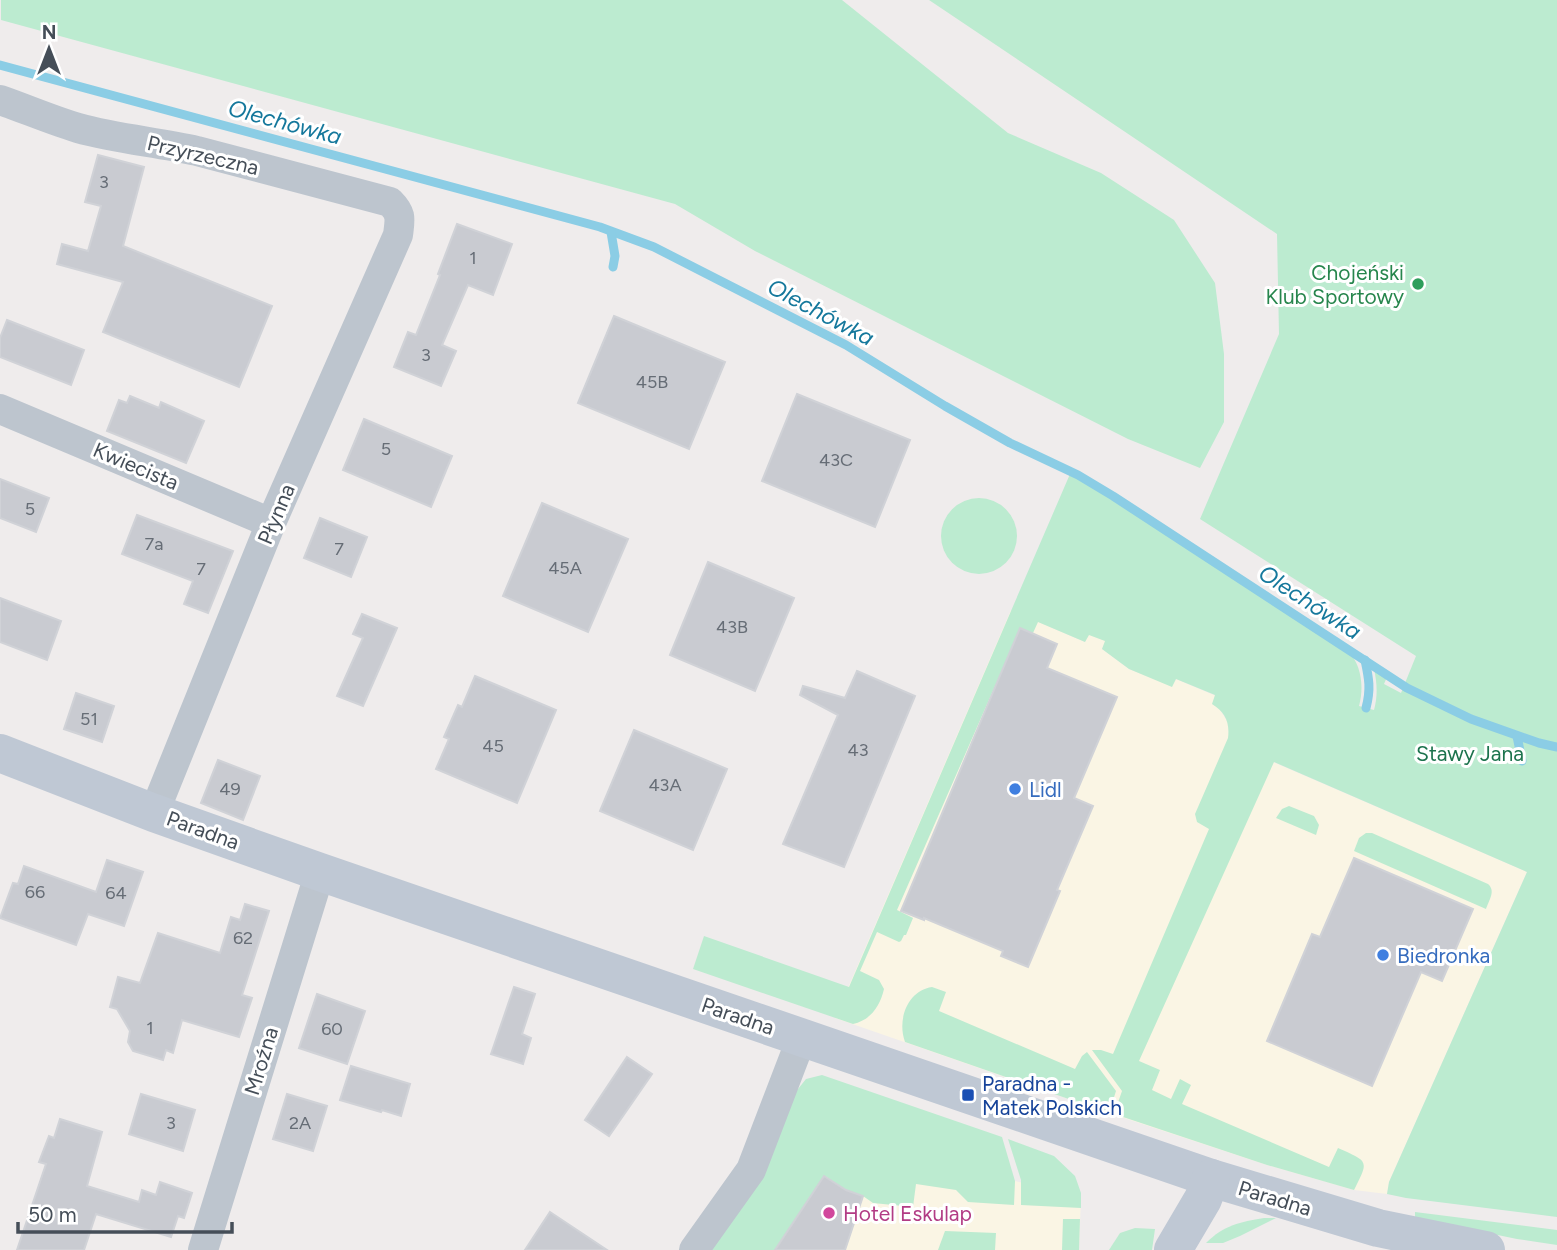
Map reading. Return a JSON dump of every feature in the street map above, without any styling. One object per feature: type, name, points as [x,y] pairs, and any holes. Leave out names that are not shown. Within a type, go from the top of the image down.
[{"type":"street","name":"Przyrzeczna","points":[[0,100],[79,128],[197,151],[390,202],[400,217]]},
{"type":"street","name":"Płynna","points":[[154,813],[271,523],[398,235],[400,217]]},
{"type":"street","name":"Kwiecista","points":[[0,409],[271,523]]},
{"type":"street","name":"Paradna","points":[[0,753],[154,813],[320,872],[1211,1178],[1370,1225],[1486,1250]]},
{"type":"street","name":"Mroźna","points":[[203,1250],[320,872]]},
{"type":"street","points":[[694,1250],[751,1170],[802,1037]]},
{"type":"street","points":[[1173,1250],[1203,1199],[1211,1178]]},
{"type":"shaded area","points":[[1011,610],[1085,642],[1088,634],[1106,641],[1102,649],[1129,669],[1172,686],[1176,679],[1216,696],[1212,704],[1273,762],[1527,872],[1389,1182],[1387,1194],[1354,1190],[1267,1165],[835,1018]]},
{"type":"shaded area","points":[[833,1113],[1015,1181],[1081,1197],[1079,1250],[743,1250]]},
{"type":"green space","points":[[1,0],[842,0],[1008,133],[1101,173],[1174,220],[1215,283],[1224,354],[1224,422],[1200,468],[1128,439],[755,251],[675,204],[1,20]]},
{"type":"green space","name":"Stawy Jana","points":[[929,0],[1557,0],[1557,1217],[1387,1194],[1389,1182],[1527,872],[1274,762],[1139,1061],[1160,1070],[1152,1090],[1171,1099],[1180,1079],[1191,1085],[1182,1104],[1329,1167],[1338,1148],[1356,1156],[1364,1167],[1359,1180],[1354,1190],[1267,1165],[1114,1114],[1122,1091],[1092,1050],[1113,1054],[1209,829],[1197,822],[1195,814],[1228,738],[1228,727],[1223,714],[1212,704],[1215,695],[1176,679],[1172,687],[1129,669],[1102,649],[1105,641],[1089,635],[1085,642],[1038,622],[1033,633],[1020,629],[897,910],[913,918],[906,935],[899,942],[877,932],[860,971],[879,980],[884,989],[870,1016],[853,1024],[693,969],[704,936],[849,987],[1070,474],[1111,496],[1348,651],[1361,677],[1359,706],[1374,710],[1377,689],[1374,669],[1387,677],[1384,684],[1401,693],[1416,656],[1200,519],[1279,334],[1277,234]]},
{"type":"green space","points":[[972,498],[986,498],[1000,504],[1011,515],[1017,536],[1014,551],[1006,563],[986,574],[972,574],[958,568],[947,557],[941,543],[941,529],[947,515],[958,504]]},
{"type":"green space","points":[[1289,806],[1314,816],[1319,825],[1316,835],[1276,818],[1282,809]]},
{"type":"green space","points":[[1366,833],[1372,833],[1488,884],[1492,893],[1486,909],[1354,851],[1359,838]]},
{"type":"green space","points":[[932,987],[946,992],[939,1011],[1075,1069],[1087,1052],[1116,1091],[1109,1113],[905,1042],[902,1025],[906,1008],[916,994]]},
{"type":"green space","points":[[822,1075],[1002,1137],[1015,1181],[1014,1205],[968,1202],[956,1190],[916,1184],[913,1207],[873,1203],[825,1176],[775,1250],[712,1250],[794,1094],[806,1079]]},
{"type":"green space","points":[[1008,1139],[1054,1156],[1075,1176],[1081,1193],[1081,1208],[1021,1205],[1021,1180]]},
{"type":"green space","points":[[1415,1212],[1557,1230],[1557,1245],[1415,1218]]},
{"type":"green space","points":[[1276,1218],[1223,1243],[1206,1243],[1233,1225]]},
{"type":"green space","points":[[1063,1219],[1080,1219],[1079,1250],[1062,1250]]},
{"type":"green space","points":[[1135,1228],[1155,1229],[1152,1250],[1109,1250],[1120,1233]]},
{"type":"green space","points":[[945,1231],[996,1233],[995,1250],[938,1250]]},
{"type":"building","points":[[98,155],[144,167],[123,246],[272,306],[239,387],[103,332],[123,282],[57,264],[62,244],[88,251],[101,206],[85,202]]},
{"type":"building","points":[[457,224],[512,244],[493,295],[468,285],[442,345],[456,351],[441,386],[394,367],[408,332],[416,335]]},
{"type":"building","points":[[614,316],[725,362],[689,449],[578,403]]},
{"type":"building","points":[[7,320],[84,350],[71,385],[0,357],[0,338]]},
{"type":"building","points":[[797,394],[910,440],[875,527],[762,481]]},
{"type":"building","points":[[130,396],[159,408],[161,402],[204,421],[186,463],[107,431],[119,400],[127,403]]},
{"type":"building","points":[[364,419],[452,456],[431,507],[343,470]]},
{"type":"building","points":[[0,479],[49,498],[36,532],[0,518]]},
{"type":"building","points":[[542,503],[628,539],[588,632],[503,596]]},
{"type":"building","points":[[137,515],[233,551],[208,613],[184,604],[193,581],[122,554]]},
{"type":"building","points":[[320,518],[367,537],[351,577],[304,558]]},
{"type":"building","points":[[708,562],[794,598],[755,691],[670,655]]},
{"type":"building","points":[[0,598],[61,621],[47,660],[0,642]]},
{"type":"building","points":[[362,614],[397,628],[363,706],[337,696],[363,638],[353,634]]},
{"type":"building","name":"Lidl","points":[[1020,628],[1057,644],[1047,668],[1117,697],[1074,798],[1093,806],[1028,967],[1001,956],[1003,951],[901,911]]},
{"type":"building","points":[[857,671],[915,696],[844,867],[783,844],[838,715],[800,695],[803,686],[845,698]]},
{"type":"building","points":[[475,676],[556,710],[517,803],[436,769],[449,739],[444,737],[458,705],[462,707]]},
{"type":"building","points":[[76,693],[114,706],[102,742],[64,729]]},
{"type":"building","points":[[634,730],[727,769],[693,850],[600,811]]},
{"type":"building","points":[[218,760],[260,776],[243,820],[201,803]]},
{"type":"building","name":"Biedronka","points":[[1354,858],[1473,909],[1442,981],[1421,972],[1372,1086],[1267,1041],[1312,934],[1320,937]]},
{"type":"building","points":[[107,860],[143,872],[124,926],[88,914],[76,945],[0,918],[13,883],[18,884],[24,866],[96,892]]},
{"type":"building","points":[[245,904],[269,911],[242,995],[252,998],[239,1037],[182,1020],[173,1053],[166,1050],[163,1060],[133,1051],[128,1042],[130,1031],[117,1009],[110,1007],[118,977],[140,983],[158,933],[220,953],[231,917],[240,920]]},
{"type":"building","points":[[514,987],[535,994],[522,1034],[531,1038],[523,1064],[491,1054]]},
{"type":"building","points":[[317,994],[365,1011],[347,1064],[299,1048]]},
{"type":"building","points":[[627,1057],[652,1074],[609,1136],[585,1120]]},
{"type":"building","points":[[351,1066],[410,1084],[401,1116],[340,1100]]},
{"type":"building","points":[[141,1094],[195,1110],[183,1151],[129,1134]]},
{"type":"building","points":[[287,1094],[327,1106],[313,1151],[273,1139]]},
{"type":"building","points":[[60,1119],[102,1132],[87,1186],[139,1202],[142,1190],[156,1195],[160,1182],[192,1193],[184,1218],[178,1216],[171,1237],[96,1214],[84,1250],[17,1250],[46,1164],[39,1162],[49,1136],[54,1138]]},
{"type":"building","name":"Hotel Eskulap","points":[[824,1176],[846,1190],[863,1196],[845,1250],[775,1250]]},
{"type":"building","points":[[550,1212],[607,1250],[525,1250]]},
{"type":"waterway","name":"Olechówka","points":[[0,65],[600,227],[654,247],[846,345],[1010,443],[1078,475],[1407,688],[1471,719],[1557,747]]},
{"type":"waterway","points":[[611,232],[615,256],[613,267]]},
{"type":"waterway","points":[[1365,660],[1369,684],[1366,708]]},
{"type":"waterway","points":[[1517,736],[1522,761]]},
{"type":"place","name":"Chojeński Klub Sportowy","points":[[1418,284]]},
{"type":"place","name":"Lidl","points":[[1015,789]]},
{"type":"place","name":"Biedronka","points":[[1383,955]]},
{"type":"place","name":"Paradna - Matek Polskich","points":[[968,1095]]},
{"type":"place","name":"Hotel Eskulap","points":[[829,1213]]}]
